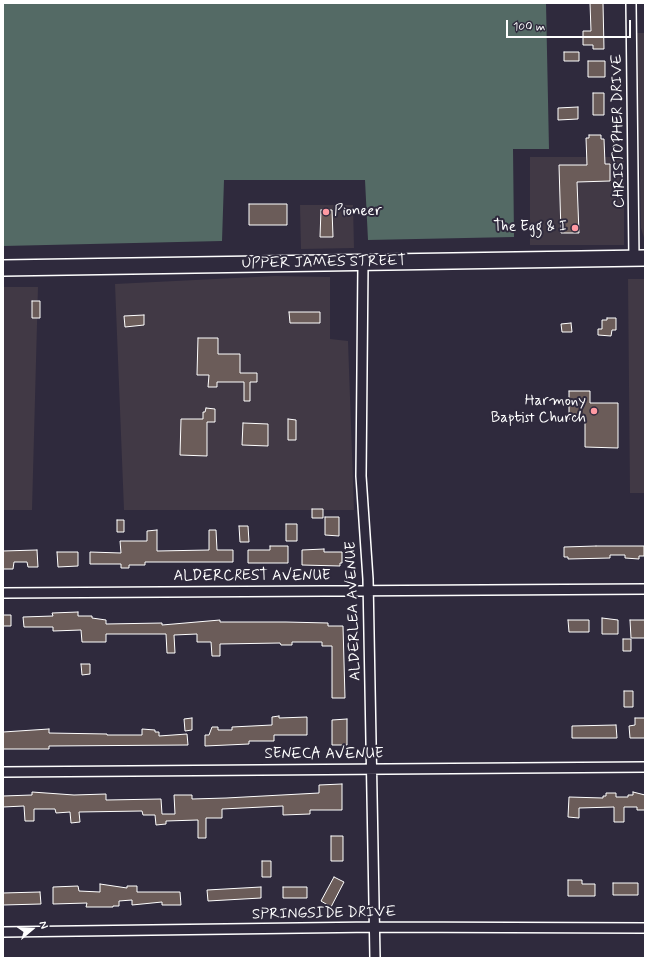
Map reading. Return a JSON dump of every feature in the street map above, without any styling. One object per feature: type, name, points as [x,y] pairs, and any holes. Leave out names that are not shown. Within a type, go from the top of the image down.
[{"type":"main road","name":"UPPER JAMES STREET","points":[[3,268],[640,258]]},
{"type":"street","name":"CHRISTOPHER DRIVE","points":[[631,3],[640,258]]},
{"type":"street","name":"ALDERLEA AVENUE","points":[[363,263],[361,476],[368,591],[373,768],[375,958]]},
{"type":"street","name":"ALDERCREST AVENUE","points":[[3,593],[645,589]]},
{"type":"street","name":"SENECA AVENUE","points":[[3,772],[645,767]]},
{"type":"street","name":"SPRINGSIDE DRIVE","points":[[3,932],[375,927],[645,928]]},
{"type":"shaded area","points":[[637,33],[645,33],[645,241],[641,228]]},
{"type":"shaded area","points":[[530,157],[624,157],[624,245],[530,245]]},
{"type":"shaded area","points":[[300,205],[353,205],[354,248],[301,249]]},
{"type":"shaded area","points":[[275,276],[330,277],[330,339],[348,341],[354,510],[124,510],[115,284]]},
{"type":"shaded area","points":[[628,279],[645,279],[645,493],[630,493]]},
{"type":"shaded area","points":[[3,287],[38,287],[32,510],[3,510]]},
{"type":"green space","points":[[3,3],[546,3],[549,149],[513,149],[514,237],[368,240],[365,180],[224,180],[222,241],[3,246]]},
{"type":"building","points":[[590,3],[603,3],[604,49],[593,49],[593,45],[583,45],[583,31],[591,31]]},
{"type":"building","points":[[564,52],[579,52],[579,61],[564,61]]},
{"type":"building","points":[[588,61],[605,61],[605,77],[588,77]]},
{"type":"building","points":[[593,93],[604,93],[604,115],[593,115]]},
{"type":"building","points":[[578,107],[578,119],[558,120],[558,108]]},
{"type":"building","points":[[589,135],[601,135],[601,139],[604,139],[605,164],[610,164],[610,181],[577,182],[579,233],[561,233],[559,165],[587,165],[586,138],[589,138]]},
{"type":"building","points":[[249,204],[287,204],[287,225],[249,225]]},
{"type":"building","points":[[321,210],[332,210],[333,237],[320,237]]},
{"type":"building","points":[[32,301],[40,301],[40,318],[32,318]]},
{"type":"building","points":[[289,312],[320,312],[320,323],[290,323]]},
{"type":"building","points":[[144,315],[144,325],[125,327],[124,316]]},
{"type":"building","points":[[607,318],[616,318],[616,330],[612,330],[611,336],[598,335],[598,329],[602,329],[602,320],[607,320]]},
{"type":"building","points":[[571,323],[572,332],[562,332],[561,324]]},
{"type":"building","points":[[198,338],[218,338],[218,354],[240,354],[240,373],[257,373],[257,382],[250,382],[250,401],[244,401],[244,382],[217,382],[217,387],[208,387],[209,375],[197,375]]},
{"type":"building","name":"Harmony Baptist Church","points":[[569,391],[590,391],[590,403],[618,403],[618,448],[585,447],[585,419],[569,419]]},
{"type":"building","points":[[206,408],[215,409],[215,422],[207,422],[207,456],[180,455],[181,419],[203,419],[203,412],[205,412]]},
{"type":"building","points":[[288,419],[296,420],[296,440],[288,440]]},
{"type":"building","points":[[243,423],[268,424],[268,446],[242,445]]},
{"type":"building","points":[[312,509],[323,509],[323,518],[312,518]]},
{"type":"building","points":[[325,517],[339,517],[339,536],[325,535]]},
{"type":"building","points":[[117,520],[124,520],[124,532],[117,532]]},
{"type":"building","points":[[286,524],[297,524],[297,541],[286,541]]},
{"type":"building","points":[[239,526],[248,526],[249,542],[240,542]]},
{"type":"building","points":[[157,530],[157,551],[209,550],[209,530],[216,530],[217,550],[233,550],[233,562],[145,562],[145,565],[129,565],[129,568],[121,568],[121,564],[90,564],[90,552],[121,553],[120,541],[147,541],[147,531]]},
{"type":"building","points":[[270,546],[288,546],[288,563],[248,563],[248,550],[270,550]]},
{"type":"building","points":[[644,546],[644,556],[639,556],[639,559],[625,558],[625,555],[610,555],[610,558],[568,559],[568,557],[564,557],[564,547]]},
{"type":"building","points":[[324,549],[324,552],[342,552],[342,563],[340,563],[340,566],[302,565],[302,550]]},
{"type":"building","points":[[37,550],[38,567],[28,567],[27,562],[14,562],[13,569],[3,569],[3,551]]},
{"type":"building","points":[[57,552],[78,552],[78,566],[58,567]]},
{"type":"building","points":[[78,612],[78,616],[92,616],[92,618],[106,620],[106,624],[162,623],[162,625],[220,620],[220,622],[328,623],[328,626],[343,626],[345,698],[332,698],[332,646],[322,646],[322,642],[292,642],[292,645],[281,645],[280,643],[220,644],[220,656],[212,656],[211,642],[197,642],[197,634],[174,635],[175,653],[167,653],[166,634],[106,634],[106,642],[82,642],[81,630],[53,631],[53,627],[24,627],[23,617],[53,616],[52,613]]},
{"type":"building","points":[[3,615],[11,615],[11,626],[3,626]]},
{"type":"building","points":[[602,618],[618,620],[618,634],[602,634]]},
{"type":"building","points":[[568,620],[589,620],[589,632],[569,632]]},
{"type":"building","points":[[630,620],[645,620],[645,638],[631,638]]},
{"type":"building","points":[[623,639],[631,639],[631,651],[623,651]]},
{"type":"building","points":[[81,664],[90,664],[90,674],[82,675]]},
{"type":"building","points":[[624,691],[633,691],[633,707],[624,707]]},
{"type":"building","points":[[279,716],[279,718],[307,717],[307,735],[274,735],[274,741],[249,741],[249,744],[205,746],[205,735],[209,735],[212,727],[218,727],[218,730],[232,730],[232,727],[272,725],[272,717]]},
{"type":"building","points":[[192,718],[192,730],[185,731],[184,719]]},
{"type":"building","points":[[635,718],[645,718],[645,738],[630,738],[629,726],[635,725]]},
{"type":"building","points":[[347,719],[347,745],[332,745],[332,720]]},
{"type":"building","points":[[616,725],[617,738],[572,738],[572,726]]},
{"type":"building","points":[[49,729],[49,733],[107,735],[142,735],[142,729],[155,730],[155,732],[159,732],[159,736],[187,734],[188,745],[49,746],[49,749],[3,749],[3,732]]},
{"type":"building","points":[[342,784],[342,810],[310,810],[310,814],[283,815],[283,806],[222,809],[222,818],[206,818],[206,838],[198,838],[198,820],[166,821],[166,824],[156,825],[155,815],[143,815],[142,811],[79,812],[80,822],[71,823],[70,812],[56,813],[55,809],[34,809],[34,821],[25,821],[24,806],[3,807],[3,796],[32,795],[32,792],[74,795],[106,794],[106,800],[161,799],[162,814],[175,814],[174,795],[192,795],[192,799],[319,793],[319,785]]},
{"type":"building","points":[[633,792],[645,795],[645,810],[637,810],[637,807],[624,807],[624,822],[614,822],[614,807],[579,808],[579,818],[568,817],[569,797],[603,798],[603,796],[606,796],[606,793],[616,793],[616,797],[628,797],[628,795],[633,795]]},
{"type":"building","points":[[331,836],[343,836],[343,861],[331,861]]},
{"type":"building","points":[[262,861],[271,861],[271,877],[262,877]]},
{"type":"building","points":[[334,877],[344,882],[331,907],[321,901]]},
{"type":"building","points":[[568,880],[582,880],[582,884],[595,884],[595,896],[568,896]]},
{"type":"building","points":[[613,883],[638,883],[638,895],[613,895]]},
{"type":"building","points":[[100,884],[127,888],[127,886],[137,886],[137,892],[180,892],[181,905],[162,905],[162,902],[132,905],[132,900],[119,901],[119,906],[113,907],[86,907],[87,903],[53,904],[53,887],[78,886],[79,891],[100,892]]},
{"type":"building","points":[[261,887],[261,898],[208,901],[207,890]]},
{"type":"building","points":[[283,887],[307,887],[307,898],[283,898]]},
{"type":"building","points":[[40,892],[41,904],[3,905],[3,893]]},
{"type":"place","name":"Pioneer","points":[[326,212]]},
{"type":"place","name":"The Egg & I","points":[[575,228]]},
{"type":"place","name":"Harmony Baptist Church","points":[[594,411]]}]
